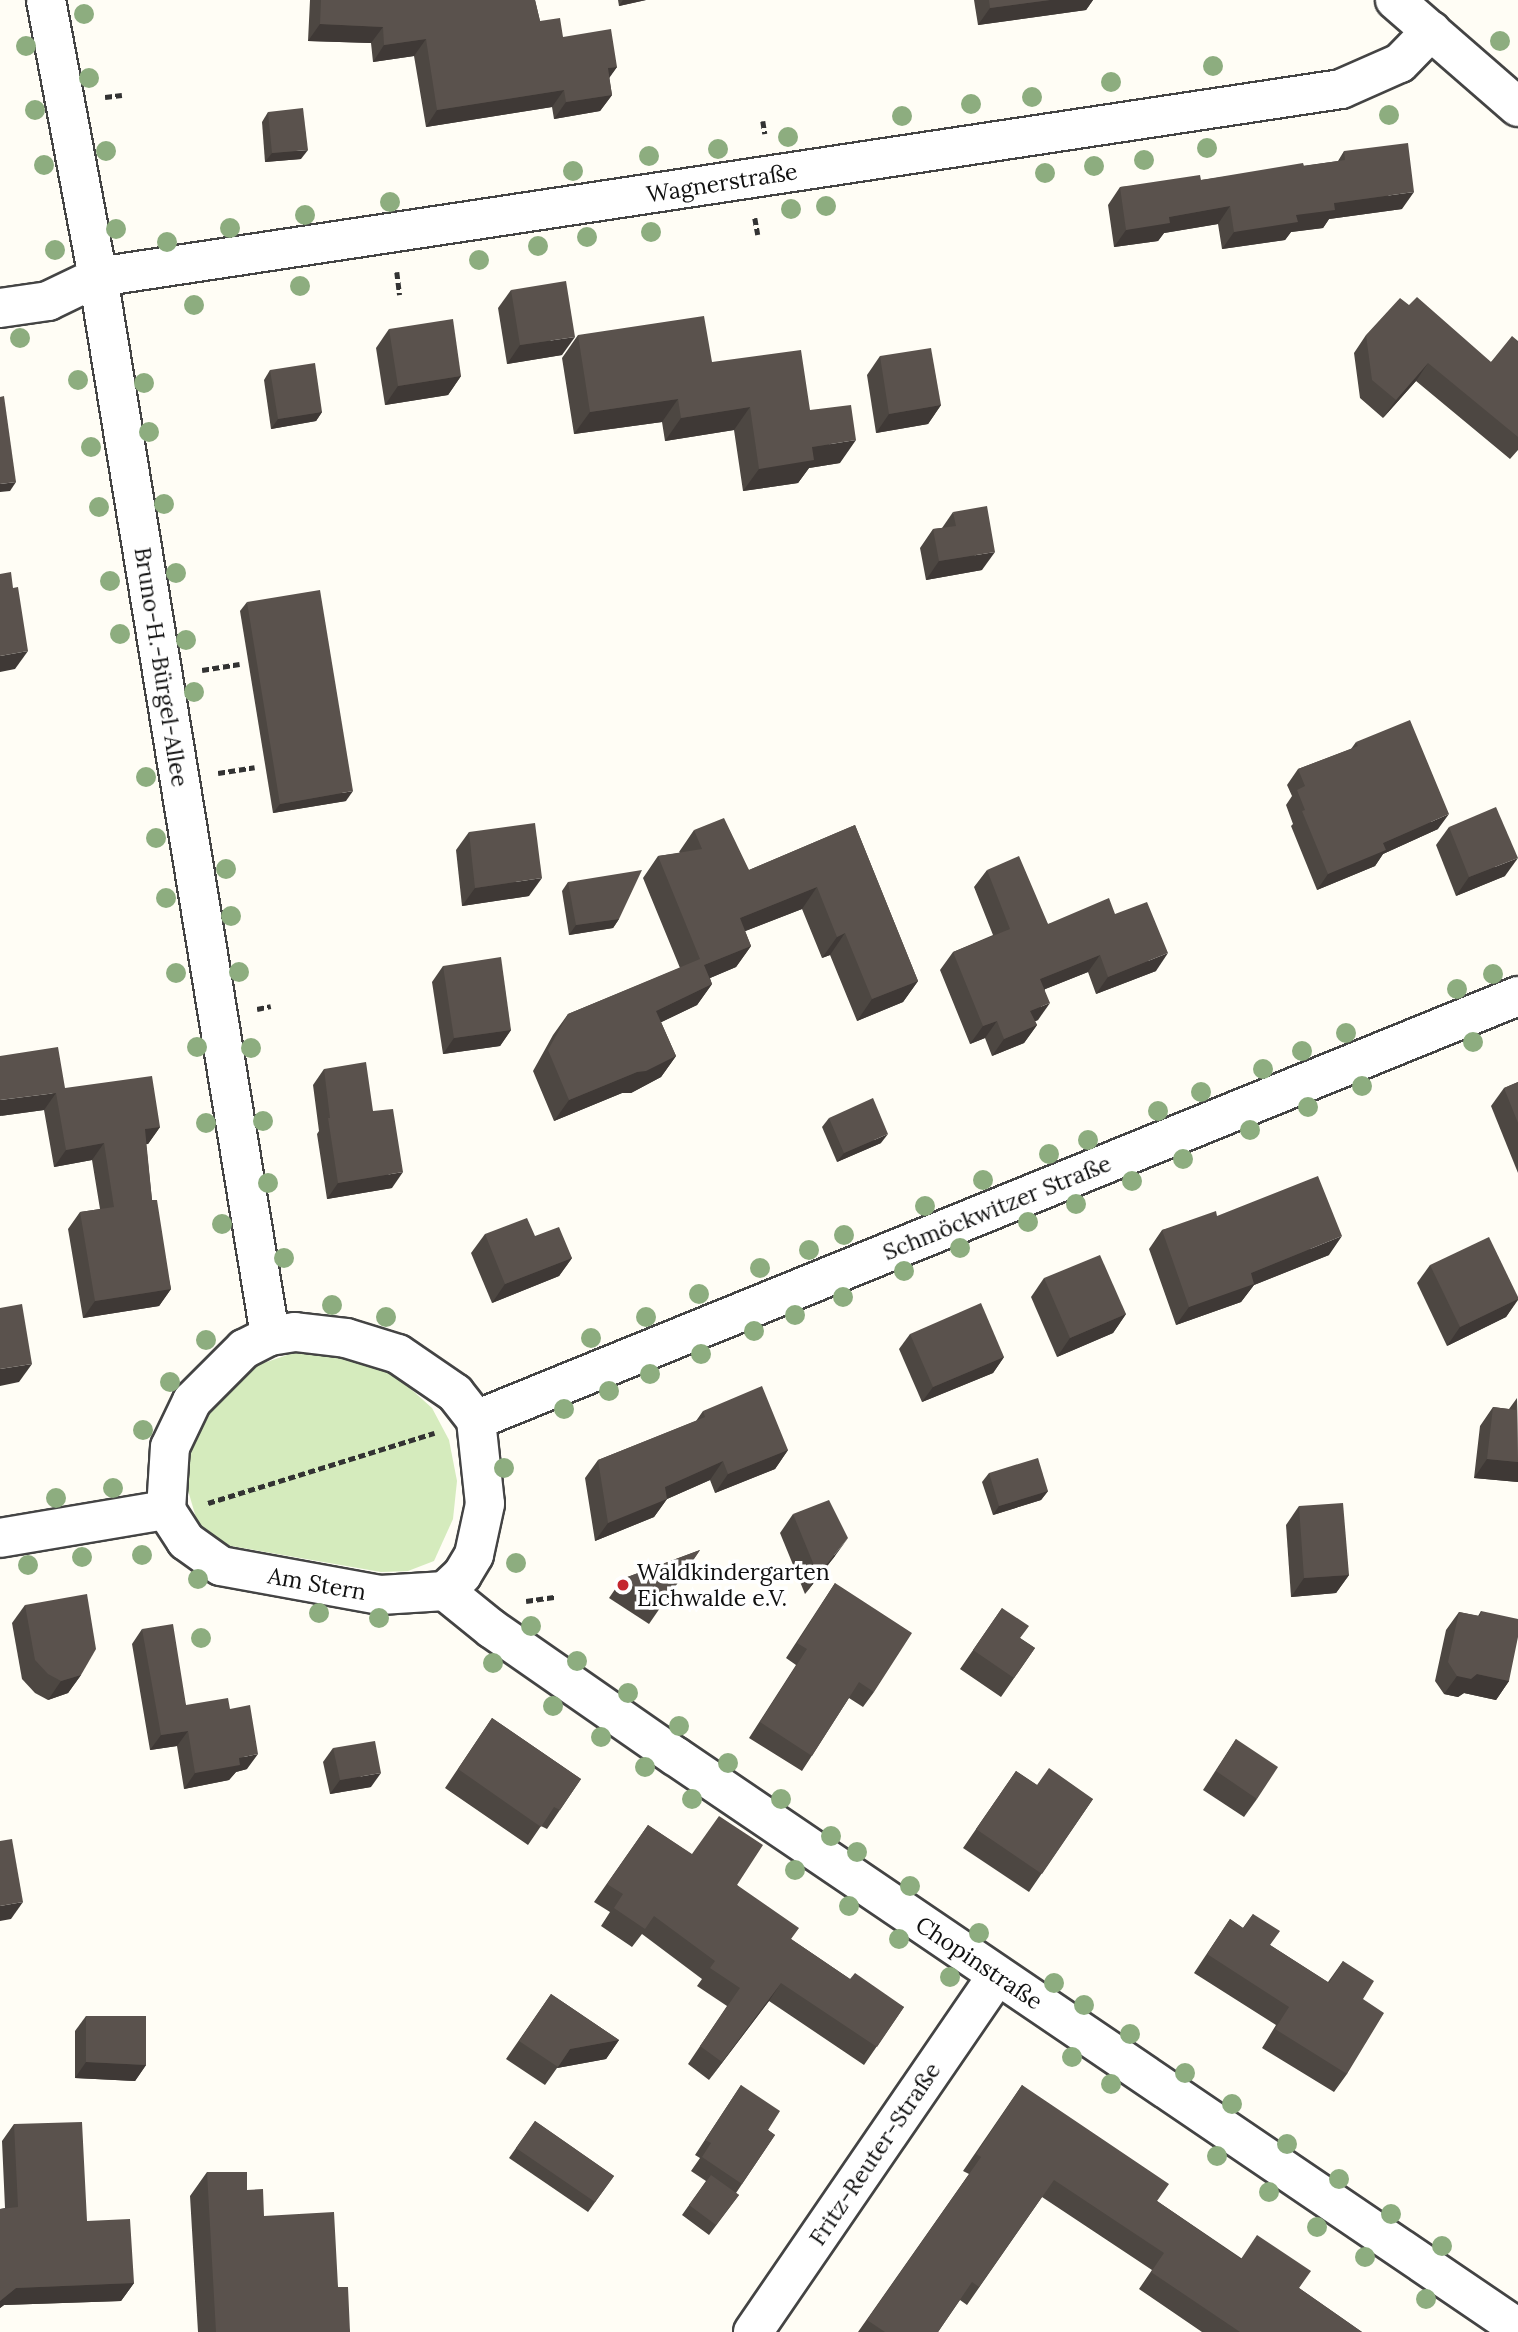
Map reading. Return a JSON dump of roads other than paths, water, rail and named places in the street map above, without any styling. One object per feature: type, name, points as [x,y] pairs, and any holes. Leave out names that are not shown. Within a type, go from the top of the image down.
[{"type":"street","name":"Bruno-H.-Bürgel-Allee","points":[[46,0],[98,277],[270,1336]]},
{"type":"street","points":[[1395,0],[1518,107]]},
{"type":"street","name":"Wagnerstraße","points":[[0,308],[48,300],[98,277],[1341,89],[1400,63],[1431,31]]},
{"type":"street","name":"Schmöckwitzer Straße","points":[[476,1420],[1518,996]]},
{"type":"street","points":[[0,1538],[166,1510],[170,1447],[192,1401],[244,1349],[270,1336],[295,1332],[346,1338],[398,1354],[455,1393],[476,1420],[485,1504],[474,1555],[462,1575],[445,1591]]},
{"type":"street","name":"Am Stern","points":[[166,1510],[186,1541],[221,1566],[380,1595],[445,1591]]},
{"type":"street","name":"Chopinstraße","points":[[445,1591],[492,1629],[1513,2324]]},
{"type":"street","name":"Fritz-Reuter-Straße","points":[[753,2332],[997,1975]]},
{"type":"place","name":"Waldkindergarten Eichwalde e.V.","points":[[623,1585]]}]
